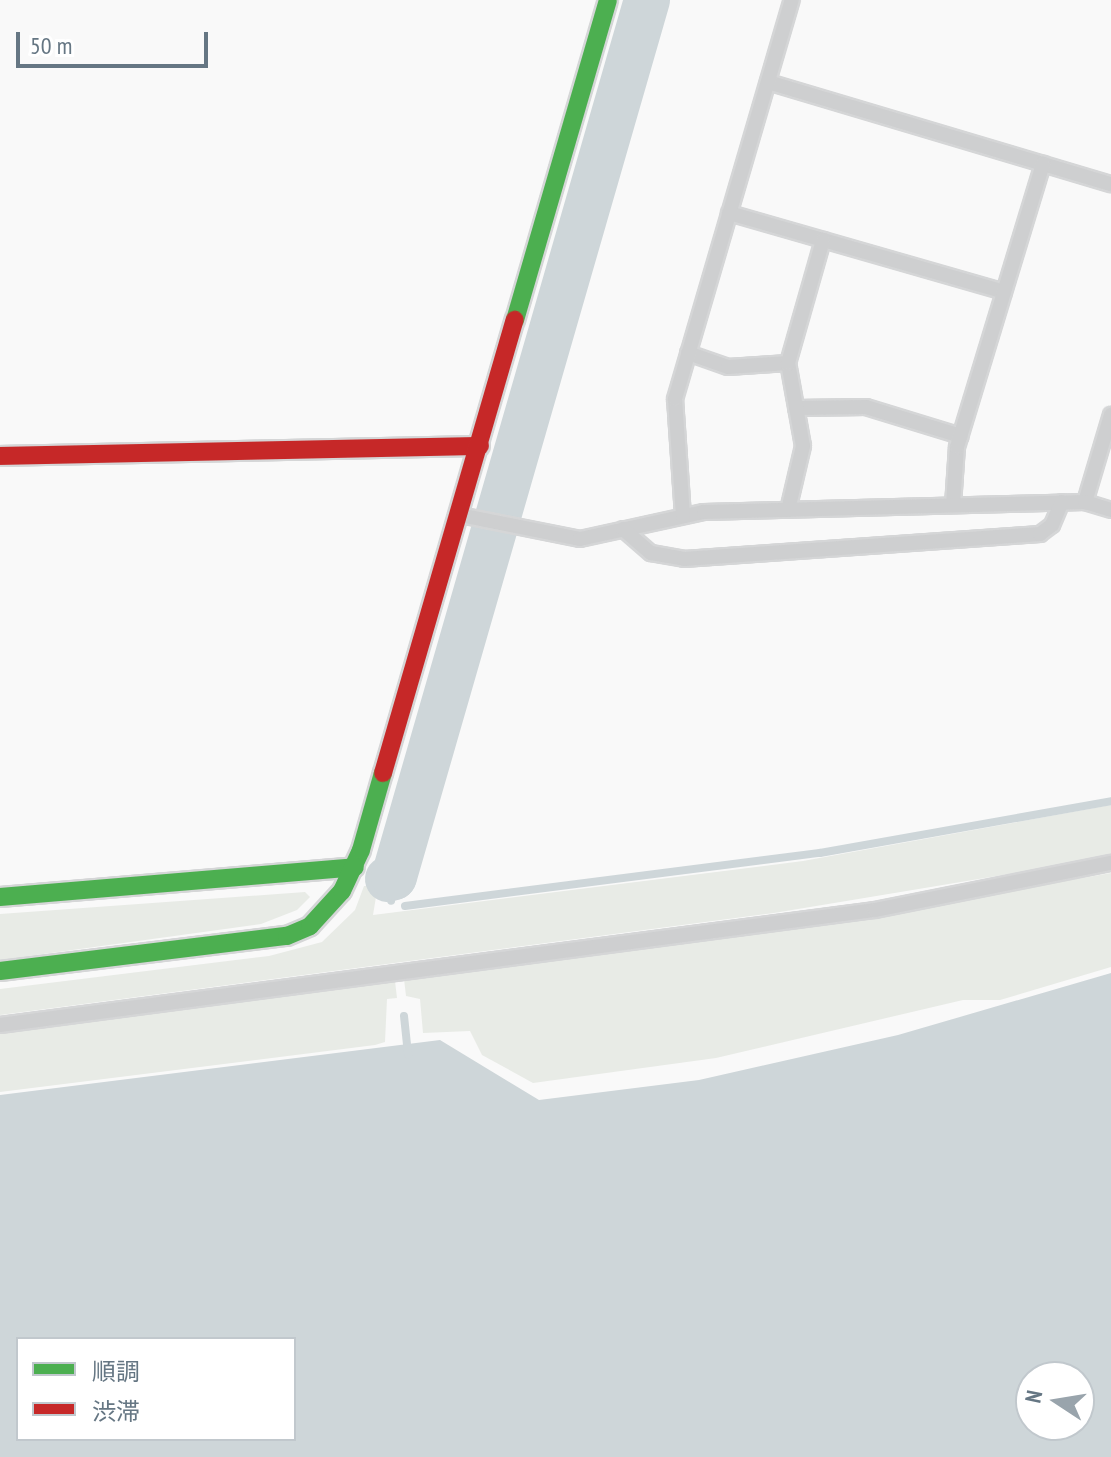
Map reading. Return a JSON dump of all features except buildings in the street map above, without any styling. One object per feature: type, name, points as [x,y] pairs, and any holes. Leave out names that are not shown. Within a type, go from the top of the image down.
[{"type":"street","points":[[0,971],[287,936],[330,910],[355,867],[608,0]]},
{"type":"street","points":[[0,456],[480,446]]},
{"type":"street","points":[[0,897],[355,867]]},
{"type":"lane","points":[[683,516],[675,399],[792,0]]},
{"type":"lane","points":[[768,82],[1111,184]]},
{"type":"lane","points":[[953,505],[961,436],[1043,164]]},
{"type":"lane","points":[[729,213],[1004,292]]},
{"type":"lane","points":[[788,510],[803,446],[788,363],[823,240]]},
{"type":"lane","points":[[688,353],[728,367],[788,363]]},
{"type":"lane","points":[[796,408],[866,407],[961,436]]},
{"type":"lane","points":[[1085,502],[1111,415]]},
{"type":"lane","points":[[623,529],[651,553],[684,559],[1040,534],[1052,525],[1062,502]]},
{"type":"lane","points":[[460,515],[580,539],[683,516],[788,510],[1085,502],[1111,510]]},
{"type":"lane","points":[[0,1025],[875,910],[1111,863]]},
{"type":"shaded area","points":[[1111,805],[1111,854],[1058,866],[774,913],[0,1015],[0,989],[269,956],[322,942],[355,910],[364,886],[378,885],[373,915],[803,861]]},
{"type":"shaded area","points":[[1111,873],[1111,967],[1000,1000],[963,1000],[716,1058],[533,1083],[482,1055],[470,1031],[423,1033],[420,999],[406,996],[404,979],[821,923]]},
{"type":"shaded area","points":[[305,892],[310,897],[297,910],[261,924],[0,960],[0,914]]},
{"type":"shaded area","points":[[1111,973],[1111,1457],[0,1457],[0,1095],[440,1040],[539,1100],[699,1080],[898,1035]]},
{"type":"shaded area","points":[[395,981],[397,998],[387,999],[385,1042],[375,1045],[0,1092],[0,1032]]},
{"type":"waterway","points":[[388,879],[394,877],[647,0]]},
{"type":"waterway","points":[[503,459],[513,459]]},
{"type":"waterway","points":[[405,906],[820,853],[1111,801]]},
{"type":"waterway","points":[[383,879],[388,879],[391,901]]},
{"type":"waterway","points":[[404,1016],[408,1055]]},
{"type":"traffic: fast","points":[[515,320],[608,0]]},
{"type":"traffic: fast","points":[[0,971],[287,936],[310,926],[342,891],[361,850],[383,773]]},
{"type":"traffic: fast","points":[[0,897],[355,867]]},
{"type":"traffic: jam","points":[[383,773],[515,320]]},
{"type":"traffic: jam","points":[[0,456],[480,446]]}]
